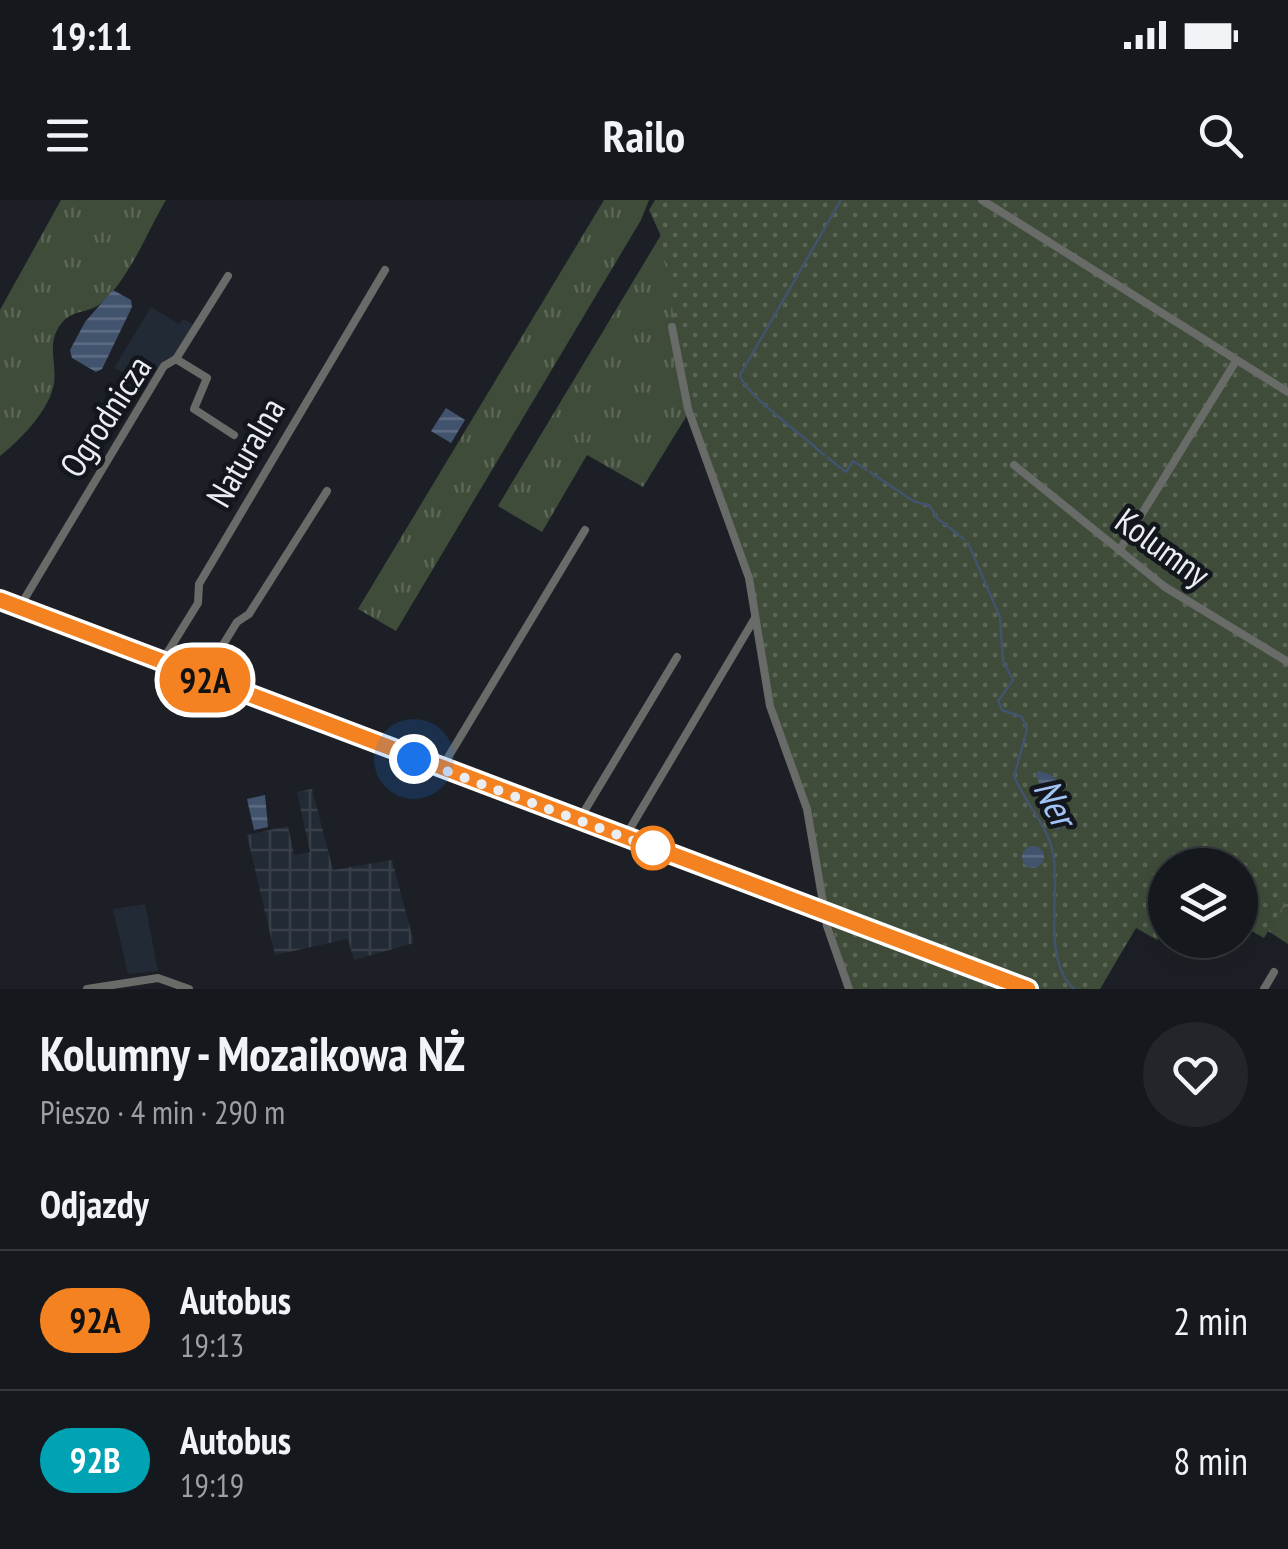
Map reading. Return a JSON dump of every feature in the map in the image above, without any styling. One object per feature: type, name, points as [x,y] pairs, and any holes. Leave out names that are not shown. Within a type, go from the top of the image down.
[{"type":"street","points":[[982,200],[1288,392]]},
{"type":"street","name":"Naturalna","points":[[161,663],[198,603],[199,584],[386,270]]},
{"type":"street","points":[[176,359],[228,276]]},
{"type":"street","points":[[672,327],[688,408],[749,578],[770,706],[816,842],[826,913],[849,989]]},
{"type":"street","name":"Ogrodnicza","points":[[19,608],[164,366],[176,359],[207,378],[194,409],[234,435]]},
{"type":"street","points":[[1119,552],[1236,360]]},
{"type":"street","name":"Kolumny","points":[[1014,465],[1165,588],[1288,662]]},
{"type":"street","points":[[202,678],[236,622],[249,614],[326,490]]},
{"type":"street","points":[[441,769],[585,530]]},
{"type":"street","points":[[0,600],[1029,989]]},
{"type":"street","points":[[625,838],[754,618]]},
{"type":"street","points":[[579,820],[677,657]]},
{"type":"street","points":[[1264,989],[1274,972]]},
{"type":"street","points":[[86,989],[158,978],[189,989]]},
{"type":"shaded area","points":[[151,307],[179,324],[183,319],[195,325],[176,355],[165,360],[148,385],[114,368]]},
{"type":"shaded area","points":[[312,789],[333,870],[392,860],[414,943],[354,960],[348,939],[275,955],[247,835],[288,826],[294,855],[310,852],[297,792]]},
{"type":"shaded area","points":[[145,904],[158,971],[128,974],[113,909]]},
{"type":"green space","points":[[61,200],[166,200],[129,269],[110,294],[100,304],[70,316],[61,324],[54,338],[55,376],[47,404],[25,433],[0,456],[0,310]]},
{"type":"green space","points":[[604,200],[649,200],[641,220],[396,631],[358,609]]},
{"type":"green space","points":[[655,200],[1288,200],[1288,898],[1264,938],[1258,934],[1258,848],[1148,848],[1148,935],[1136,928],[1100,989],[852,989],[825,906],[814,828],[764,678],[751,586],[688,409],[661,236],[649,210]]},
{"type":"green space","points":[[682,200],[697,399],[643,487],[587,455],[542,532],[498,506]]},
{"type":"green space","points":[[1288,896],[1288,944],[1268,931]]},
{"type":"water","points":[[113,290],[131,300],[132,307],[102,369],[96,372],[72,358],[70,350],[85,322]]},
{"type":"water","points":[[446,408],[465,420],[451,443],[431,431]]},
{"type":"water","points":[[1038,771],[1054,777],[1061,788],[1066,820],[1058,830],[1043,814]]},
{"type":"water","points":[[265,795],[268,827],[254,830],[247,799]]},
{"type":"water","points":[[1033,846],[1041,849],[1041,865],[1033,868],[1025,865],[1022,857],[1025,849]]},
{"type":"waterway","name":"Ner","points":[[824,455],[764,404],[740,375],[841,200]]},
{"type":"waterway","name":"Ner","points":[[828,458],[846,472],[853,461],[867,470]]},
{"type":"waterway","name":"Ner","points":[[870,472],[913,501],[930,506],[937,518],[964,539]]},
{"type":"waterway","name":"Ner","points":[[968,543],[1000,617],[1003,661],[1013,680],[998,701],[1002,710],[1022,717],[1027,730],[1014,776],[1050,842],[1055,869],[1055,943],[1064,976],[1074,989]]},
{"type":"bus line","name":"92A","points":[[0,600],[1028,989]]},
{"type":"route","points":[[414,759],[653,848]]}]
